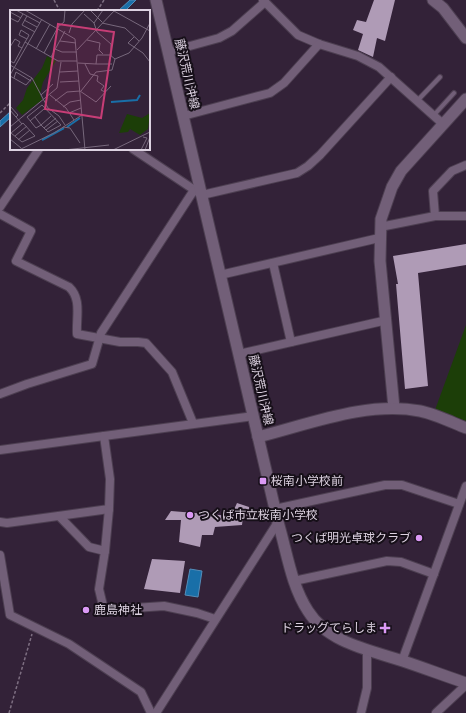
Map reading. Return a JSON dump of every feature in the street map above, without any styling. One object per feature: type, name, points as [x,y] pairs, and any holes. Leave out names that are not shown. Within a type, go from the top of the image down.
[{"type":"main road","name":"藤沢荒川沖線","points":[[156,0],[183,116],[198,192],[240,354],[278,522],[294,582],[309,613],[321,626],[333,635],[367,650],[466,684]]},
{"type":"main road","points":[[433,0],[448,13],[466,38]]},
{"type":"main road","points":[[394,408],[387,320],[380,261],[380,232],[385,203],[401,171],[466,99]]},
{"type":"main road","points":[[258,437],[356,412],[394,408],[422,411],[466,428]]},
{"type":"street","points":[[168,52],[219,38],[232,31],[264,1],[298,35],[319,44],[369,60],[391,77],[443,124]]},
{"type":"street","points":[[183,116],[270,93],[284,83],[319,44]]},
{"type":"street","points":[[135,150],[198,192],[291,174],[303,169],[320,155],[391,77]]},
{"type":"street","points":[[0,207],[38,150]]},
{"type":"street","points":[[435,216],[434,191],[452,171],[466,165]]},
{"type":"street","points":[[0,394],[92,364],[101,333],[198,192]]},
{"type":"street","points":[[0,214],[31,231],[16,261],[75,293],[78,303],[77,334],[120,342],[146,343],[172,372],[194,423]]},
{"type":"street","points":[[220,275],[273,263],[435,216],[466,216]]},
{"type":"street","points":[[273,263],[291,342]]},
{"type":"street","points":[[240,354],[387,320]]},
{"type":"street","points":[[0,450],[254,416]]},
{"type":"street","points":[[104,436],[110,479],[109,510],[99,589],[104,610],[164,606],[197,613],[215,619]]},
{"type":"street","points":[[275,509],[385,486],[402,485],[459,504]]},
{"type":"street","points":[[402,661],[466,486]]},
{"type":"street","points":[[0,522],[7,523],[109,510]]},
{"type":"street","points":[[60,517],[89,547],[104,551]]},
{"type":"street","points":[[156,713],[278,522]]},
{"type":"street","points":[[0,555],[10,615],[69,644],[141,692],[151,713]]},
{"type":"street","points":[[294,582],[387,561],[401,562],[434,574]]},
{"type":"street","points":[[361,713],[367,688],[367,650]]},
{"type":"street","points":[[436,713],[466,684]]},
{"type":"lane","points":[[417,101],[440,77]]},
{"type":"lane","points":[[433,116],[454,93]]},
{"type":"path","points":[[54,0],[59,10]]},
{"type":"path","points":[[98,10],[104,0]]},
{"type":"path","points":[[0,113],[10,103]]},
{"type":"path","points":[[9,713],[34,627]]},
{"type":"green space","points":[[466,325],[466,421],[435,410]]},
{"type":"water","points":[[130,0],[136,0],[126,10],[119,10]]},
{"type":"water","points":[[10,112],[10,118],[0,127],[0,121]]},
{"type":"water","points":[[190,569],[202,571],[198,597],[185,595]]},
{"type":"building","points":[[374,0],[395,0],[385,41],[377,38],[373,57],[358,50],[363,34],[353,30],[357,20],[366,22]]},
{"type":"building","points":[[466,244],[466,265],[418,273],[428,386],[405,389],[396,284],[398,284],[393,256]]},
{"type":"building","points":[[237,503],[249,507],[249,516],[243,517],[242,525],[215,527],[213,535],[202,535],[200,547],[179,542],[181,520],[165,520],[171,511],[231,516]]},
{"type":"building","points":[[152,559],[185,561],[180,593],[144,589]]},
{"type":"building","name":"鹿島神社","points":[[89,606],[89,613],[83,613],[82,607]]},
{"type":"place","name":"桜南小学校前","points":[[263,481]]},
{"type":"place","name":"つくば市立桜南小学校","points":[[190,515]]},
{"type":"place","name":"つくば明光卓球クラブ","points":[[419,538]]},
{"type":"place","name":"鹿島神社","points":[[86,610]]},
{"type":"place","name":"ドラッグてらしま","points":[[385,628]]}]
